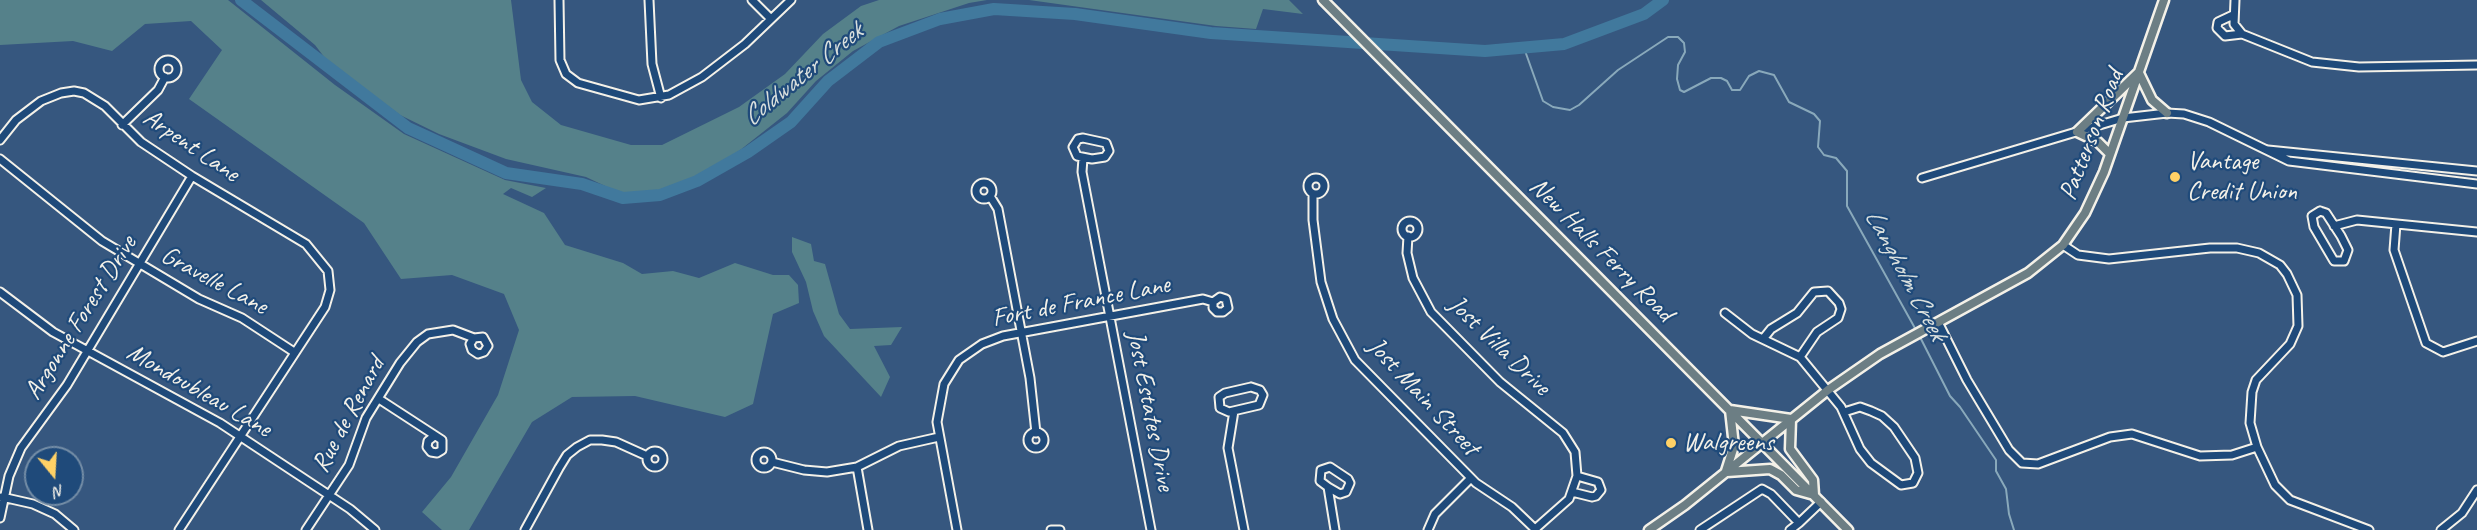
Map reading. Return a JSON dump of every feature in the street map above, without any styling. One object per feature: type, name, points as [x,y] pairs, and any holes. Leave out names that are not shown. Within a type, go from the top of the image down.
[{"type":"main road","name":"New Halls Ferry Road","points":[[1323,0],[1848,530]]},
{"type":"main road","name":"Patterson Road","points":[[1649,530],[1828,390],[1880,354],[2028,273],[2063,245],[2085,213],[2110,154],[2164,0]]},
{"type":"main road","points":[[2110,154],[2098,142],[2077,132],[2139,73],[2152,100],[2167,113]]},
{"type":"main road","points":[[1730,410],[1791,419],[1790,449],[1810,472],[1817,499],[1796,490],[1781,475],[1770,469],[1726,472],[1734,446],[1730,410]]},
{"type":"street","points":[[559,0],[560,60],[566,74],[578,82],[631,99],[661,98],[691,83],[736,52],[791,0]]},
{"type":"street","points":[[649,0],[652,64],[661,98]]},
{"type":"street","points":[[752,0],[770,18]]},
{"type":"street","points":[[2235,0],[2234,24],[2242,33],[2312,62],[2359,67],[2477,65]]},
{"type":"street","points":[[2233,15],[2218,22],[2217,28],[2225,36],[2242,33]]},
{"type":"street","points":[[122,125],[158,90],[165,77]]},
{"type":"street","name":"Arpent Lane","points":[[0,140],[16,120],[41,101],[74,91],[94,97],[141,142],[192,176],[306,244],[328,271],[328,299],[294,352]]},
{"type":"street","points":[[1922,178],[2123,118],[2167,113],[2202,120],[2280,159],[2477,183]]},
{"type":"street","name":"Jost Estates Drive","points":[[1078,139],[1101,141],[1108,147],[1105,158],[1083,158],[1074,153],[1073,147],[1078,139]]},
{"type":"street","points":[[2266,150],[2477,171]]},
{"type":"street","name":"Jost Estates Drive","points":[[1083,158],[1082,172],[1151,530]]},
{"type":"street","name":"Gravelle Lane","points":[[0,159],[85,229],[141,266],[199,299],[242,318],[294,352]]},
{"type":"street","name":"Argonne Forest Drive","points":[[0,518],[2,497],[21,448],[67,385],[141,266],[192,176]]},
{"type":"street","name":"Jost Main Street","points":[[1313,194],[1313,220],[1321,282],[1344,343],[1375,383],[1471,478],[1512,507],[1536,529]]},
{"type":"street","points":[[990,196],[998,209],[1030,378],[1036,432]]},
{"type":"street","points":[[2320,211],[2326,213],[2334,226],[2348,250],[2348,256],[2339,262],[2334,261],[2329,254],[2314,227],[2312,216],[2320,211]]},
{"type":"street","points":[[2334,226],[2357,220],[2477,232]]},
{"type":"street","points":[[2396,224],[2394,250],[2426,343],[2443,352],[2477,341]]},
{"type":"street","name":"Jost Villa Drive","points":[[1408,236],[1407,253],[1413,278],[1431,312],[1500,382],[1563,433],[1575,452],[1577,476],[1572,492],[1564,506],[1536,529]]},
{"type":"street","points":[[2063,245],[2078,255],[2109,259],[2210,248],[2237,248],[2259,253],[2280,265],[2288,274],[2297,295],[2298,326],[2289,344],[2256,380],[2252,392],[2250,423],[2257,447],[2274,485],[2290,500],[2369,530]]},
{"type":"street","points":[[1763,339],[1771,329],[1797,313],[1814,292],[1828,291],[1839,303],[1838,318],[1817,332],[1800,357]]},
{"type":"street","name":"Mondoubleau Lane","points":[[0,292],[42,325],[187,402],[329,496],[375,530]]},
{"type":"street","name":"Fort de France Lane","points":[[957,530],[937,422],[940,396],[955,366],[968,353],[992,339],[1203,299],[1213,302]]},
{"type":"street","points":[[1725,313],[1752,334],[1800,357],[1844,412],[1857,444],[1871,463],[1894,482],[1901,485],[1913,483],[1918,473],[1915,458],[1894,427],[1882,416],[1860,407],[1844,412]]},
{"type":"street","points":[[1936,325],[2009,450],[2022,463],[2038,464],[2102,440],[2132,434],[2200,456],[2232,455],[2257,447]]},
{"type":"street","name":"Rue de Renard","points":[[306,530],[349,465],[366,418],[400,363],[417,342],[428,334],[453,330],[474,338]]},
{"type":"street","points":[[178,530],[294,352]]},
{"type":"street","points":[[1251,387],[1260,390],[1263,400],[1259,405],[1234,411],[1225,412],[1220,408],[1219,397],[1225,393],[1251,387]]},
{"type":"street","points":[[379,399],[429,431],[433,437]]},
{"type":"street","points":[[1234,411],[1228,448],[1244,530]]},
{"type":"street","points":[[772,462],[815,472],[857,467],[899,446],[939,437]]},
{"type":"street","points":[[525,530],[567,454],[577,447],[590,440],[602,440],[616,442],[647,456]]},
{"type":"street","points":[[857,467],[868,530]]},
{"type":"street","points":[[1328,487],[1340,494],[1346,492],[1350,483],[1336,470],[1325,467],[1319,475],[1320,481],[1328,487],[1335,530]]},
{"type":"street","points":[[1572,492],[1592,497],[1601,490],[1598,482],[1577,476]]},
{"type":"street","points":[[1428,530],[1435,514],[1471,478]]},
{"type":"street","points":[[1700,530],[1762,489],[1771,494],[1799,523]]},
{"type":"street","points":[[2441,530],[2463,513],[2477,490]]},
{"type":"street","points":[[2,497],[55,514],[74,530]]},
{"type":"street","points":[[1790,530],[1799,523],[1817,499]]},
{"type":"street","points":[[1051,530],[1060,530]]},
{"type":"green space","points":[[0,0],[228,0],[335,85],[404,134],[505,180],[546,188],[532,197],[511,188],[503,194],[544,213],[565,245],[623,263],[642,274],[673,271],[699,278],[735,263],[773,275],[789,275],[798,285],[799,303],[773,314],[753,404],[725,417],[635,396],[572,397],[532,422],[469,530],[442,530],[422,512],[451,477],[498,395],[519,330],[504,294],[452,275],[401,279],[364,223],[189,99],[222,50],[191,21],[145,24],[112,51],[73,41],[0,45]]},
{"type":"green space","points":[[261,0],[511,0],[521,80],[532,102],[561,125],[631,145],[662,145],[739,107],[785,74],[823,34],[861,6],[879,0],[987,0],[969,3],[899,26],[853,51],[816,81],[787,113],[739,151],[705,174],[671,190],[649,194],[620,193],[586,177],[506,159],[439,134],[400,115],[328,62],[315,45]]},
{"type":"green space","points":[[1029,0],[1289,0],[1303,14],[1263,9],[1256,29],[1216,26]]},
{"type":"green space","points":[[792,237],[811,244],[814,261],[825,264],[839,314],[850,329],[902,327],[891,345],[874,346],[890,377],[881,397],[824,336],[813,311],[806,282],[792,252]]},
{"type":"waterway","name":"Coldwater Creek","points":[[241,0],[408,128],[506,173],[582,184],[623,198],[660,195],[697,181],[748,152],[791,122],[828,81],[879,42],[940,19],[994,9],[1075,14],[1211,33],[1485,51],[1564,44],[1644,14],[1663,0]]},
{"type":"waterway","name":"Langholm Creek","points":[[1524,48],[1543,101],[1553,107],[1570,110],[1579,105],[1618,70],[1668,37],[1678,37],[1684,43],[1685,52],[1678,65],[1677,79],[1680,90],[1684,92],[1711,78],[1721,78],[1727,81],[1732,90],[1740,90],[1749,76],[1759,71],[1774,75],[1789,102],[1814,114],[1820,121],[1818,147],[1824,155],[1836,158],[1847,171],[1847,206],[1916,330]]},
{"type":"waterway","name":"Langholm Creek","points":[[1919,335],[1950,396],[1996,460],[1996,471],[2006,489],[2009,514],[2014,530]]},
{"type":"place","name":"Vantage Credit Union","points":[[2175,177]]},
{"type":"place","name":"Walgreens","points":[[1671,443]]}]
